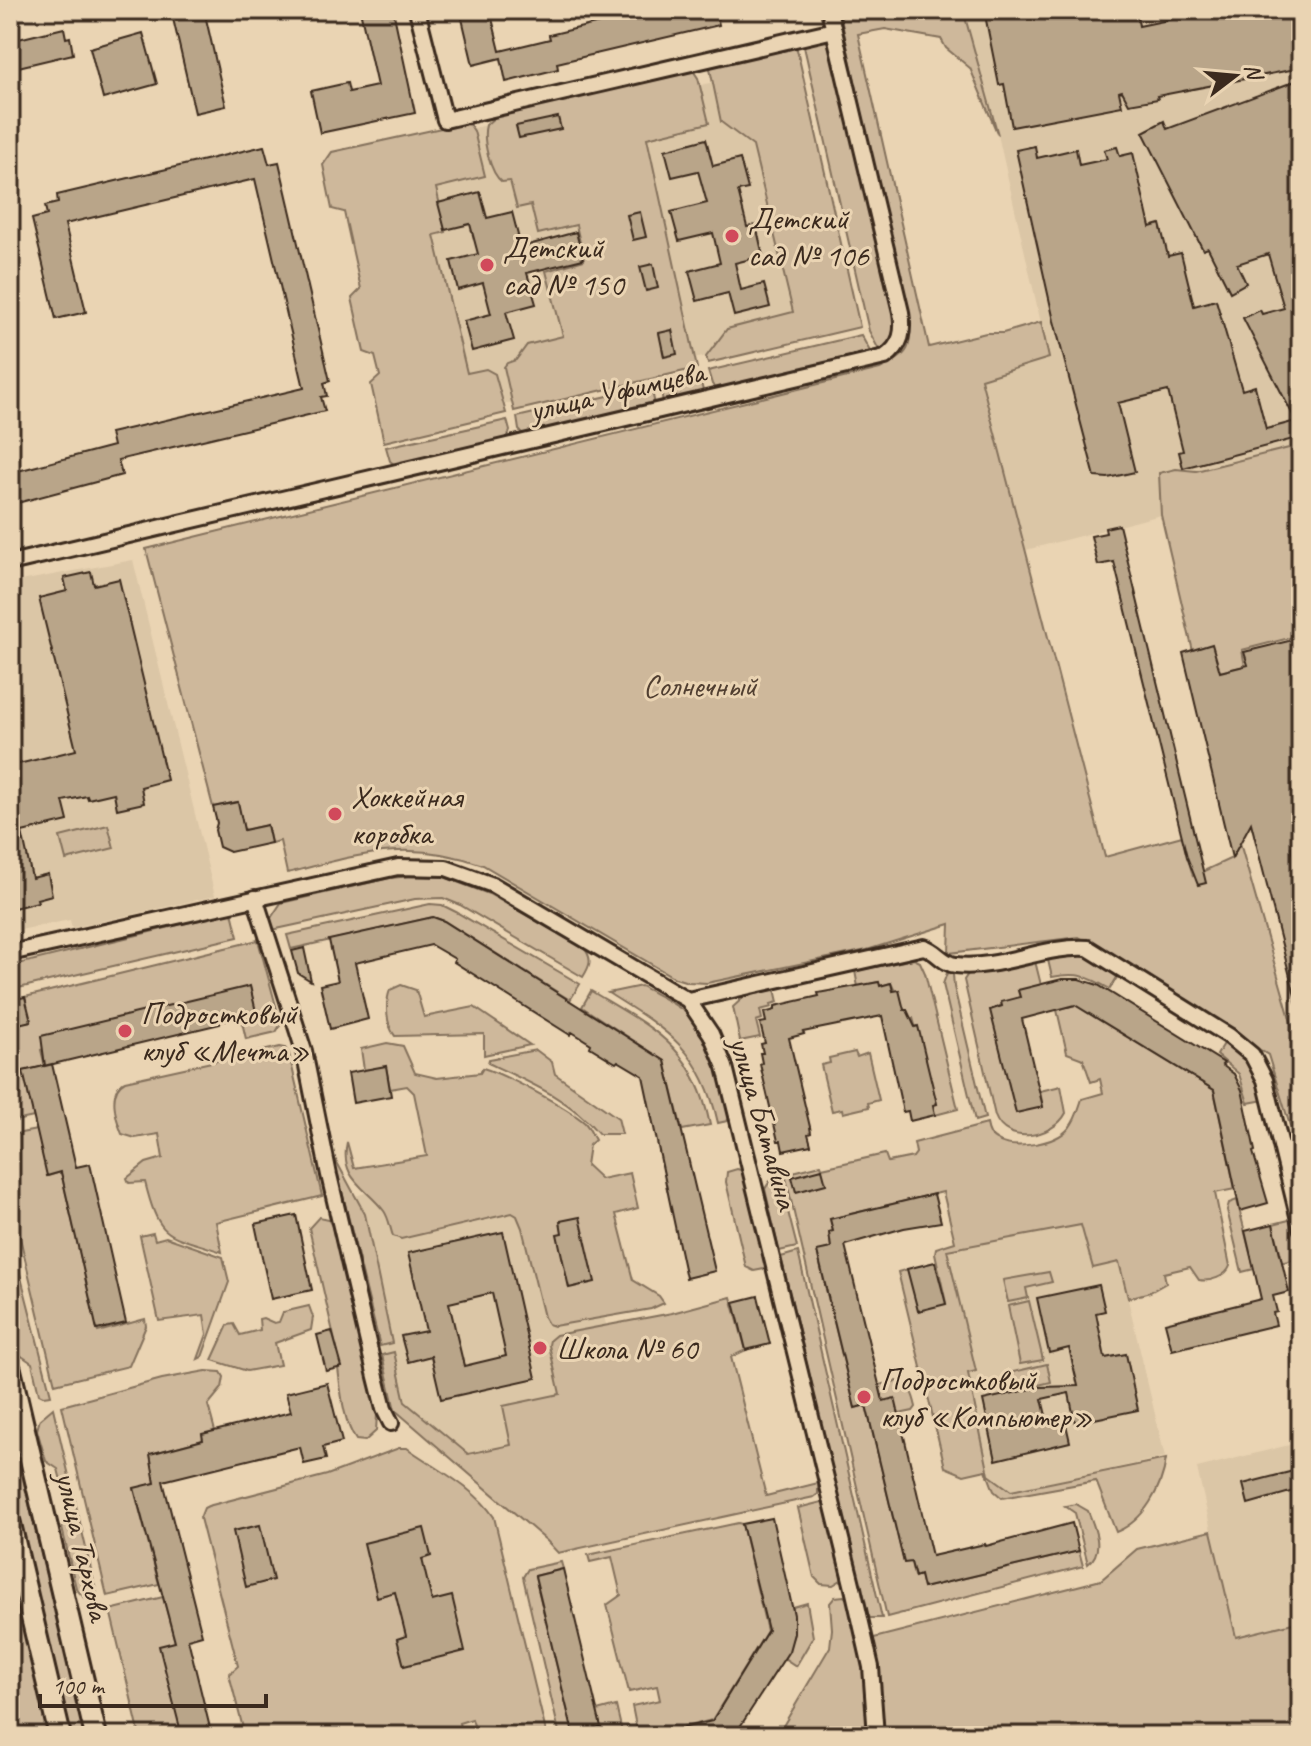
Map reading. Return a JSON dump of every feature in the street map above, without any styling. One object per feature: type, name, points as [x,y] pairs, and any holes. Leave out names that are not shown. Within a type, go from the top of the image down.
[{"type":"main road","name":"улица Тархова","points":[[10,1370],[96,1736]]},
{"type":"main road","name":"улица Тархова","points":[[10,1524],[60,1736]]},
{"type":"street","points":[[417,10],[445,120],[834,30]]},
{"type":"street","name":"улица Уфимцева","points":[[10,563],[885,357],[902,338],[903,327],[829,10]]},
{"type":"street","name":"улица Батавина","points":[[10,953],[398,867],[446,868],[493,885],[688,1000],[711,1034],[725,1067],[871,1667],[876,1736]]},
{"type":"street","points":[[255,898],[304,1051],[376,1377],[391,1423]]},
{"type":"street","points":[[688,1000],[924,947],[957,966],[1071,947],[1088,948],[1229,1036],[1252,1055],[1265,1080],[1301,1228]]},
{"type":"shaded area","points":[[963,10],[1301,10],[1301,445],[1196,471],[1176,469],[1159,474],[1161,515],[1026,550],[981,379],[1049,358],[998,135]]},
{"type":"shaded area","name":"Детский сад № 106","points":[[797,63],[854,319],[659,368],[609,106]]},
{"type":"shaded area","name":"Детский сад № 150","points":[[563,109],[629,376],[411,426],[347,155]]},
{"type":"shaded area","points":[[133,560],[215,896],[72,928],[70,920],[10,932],[10,583]]},
{"type":"shaded area","name":"Школа № 60","points":[[539,1157],[595,1282],[610,1340],[547,1541],[395,1410],[346,1199]]},
{"type":"shaded area","points":[[1081,1225],[1119,1261],[1165,1457],[1011,1491],[989,1475],[968,1372],[976,1371],[947,1250]]},
{"type":"shaded area","points":[[1301,1442],[1301,1621],[1235,1637],[1197,1468]]},
{"type":"green space","name":"Солнечный","points":[[839,10],[963,10],[998,135],[970,68],[946,48],[941,39],[885,29],[858,34],[929,347],[986,333],[1003,333],[1041,322],[1049,358],[981,379],[1105,857],[1182,836],[1193,876],[1232,858],[1240,843],[1301,1057],[1301,1161],[1268,1055],[1079,937],[949,953],[950,924],[867,950],[707,983],[688,982],[675,978],[483,865],[431,852],[408,851],[362,855],[287,873],[280,841],[271,843],[267,825],[244,830],[237,802],[213,807],[146,549],[880,369],[906,351],[910,339],[909,320]]},
{"type":"green space","points":[[824,39],[832,45],[897,331],[892,341],[880,352],[869,331],[803,42]]},
{"type":"green space","points":[[796,45],[860,327],[708,363],[706,357],[727,329],[793,312],[753,146],[721,122],[710,69],[713,65]]},
{"type":"green space","points":[[694,72],[698,78],[709,123],[647,138],[697,368],[514,411],[504,367],[516,360],[527,345],[563,336],[546,271],[584,260],[576,225],[538,234],[531,205],[517,208],[510,181],[502,182],[498,178],[488,156],[486,125],[496,116]]},
{"type":"green space","points":[[464,123],[474,131],[485,176],[436,188],[446,232],[434,235],[467,373],[486,369],[495,374],[506,413],[384,442],[371,384],[380,376],[375,356],[364,352],[352,298],[361,289],[344,212],[332,209],[323,165],[332,152]]},
{"type":"green space","points":[[861,335],[872,355],[717,391],[708,371]]},
{"type":"green space","points":[[699,374],[703,391],[699,395],[663,403],[660,383]]},
{"type":"green space","points":[[651,386],[655,405],[524,435],[519,430],[517,417]]},
{"type":"green space","points":[[507,420],[510,431],[507,439],[395,465],[390,461],[386,447]]},
{"type":"green space","points":[[1301,445],[1301,635],[1242,650],[1245,666],[1199,677],[1161,515],[1159,473],[1176,469],[1196,471]]},
{"type":"green space","points":[[108,825],[114,848],[66,860],[60,837]]},
{"type":"green space","points":[[411,876],[444,877],[489,894],[584,948],[589,966],[583,977],[443,898],[415,899],[272,930],[271,918],[281,903]]},
{"type":"green space","points":[[430,904],[442,905],[456,912],[580,984],[570,1000],[433,917],[291,949],[287,935]]},
{"type":"green space","points":[[232,912],[238,937],[10,990],[10,966]]},
{"type":"green space","points":[[258,940],[281,1024],[276,1032],[246,1039],[242,1022],[257,1018],[250,987],[41,1050],[45,1066],[23,1071],[34,1117],[10,1122],[10,1059],[20,1055],[15,1038],[11,1038],[10,1023],[30,1021],[25,997]]},
{"type":"green space","points":[[1072,954],[1088,955],[1119,974],[1110,989],[1082,976],[1052,977],[1048,960]]},
{"type":"green space","points":[[914,959],[920,962],[925,973],[958,1109],[935,1115],[933,1105],[937,1104],[913,1018],[904,1010],[891,983],[880,986],[878,982],[858,987],[855,971]]},
{"type":"green space","points":[[1035,961],[1041,985],[1018,991],[1020,997],[991,1010],[1043,1107],[1040,1091],[1061,1086],[1066,1113],[1060,1122],[1041,1133],[1019,1135],[1001,1126],[995,1116],[964,980],[968,974]]},
{"type":"green space","points":[[950,972],[953,974],[985,1118],[975,1121],[943,984]]},
{"type":"green space","points":[[401,985],[416,990],[424,1017],[474,1007],[530,1045],[484,1055],[484,1034],[395,1036],[388,1020],[387,1001],[390,990]]},
{"type":"green space","points":[[641,986],[685,1012],[703,1034],[725,1088],[731,1115],[727,1121],[718,1123],[702,1077],[679,1044],[608,993]]},
{"type":"green space","points":[[775,989],[778,1002],[760,1010],[762,1019],[756,1021],[760,1037],[740,1041],[733,1007],[744,997]]},
{"type":"green space","points":[[591,991],[652,1029],[682,1058],[694,1076],[710,1125],[682,1130],[665,1061],[582,1007]]},
{"type":"green space","points":[[1075,1005],[1214,1090],[1235,1189],[1215,1193],[1230,1266],[1221,1276],[1208,1280],[1199,1280],[1190,1267],[1164,1273],[1166,1283],[1150,1292],[1128,1298],[1119,1262],[1093,1268],[1081,1225],[947,1250],[976,1371],[968,1373],[989,1475],[1011,1491],[1166,1459],[1150,1502],[1135,1520],[1116,1532],[1096,1481],[1002,1498],[994,1491],[986,1470],[964,1475],[945,1467],[898,1272],[908,1269],[946,1303],[935,1253],[936,1248],[955,1242],[943,1192],[830,1219],[833,1231],[829,1232],[831,1248],[817,1252],[855,1408],[866,1405],[904,1563],[911,1562],[914,1576],[920,1575],[923,1588],[1079,1551],[1083,1566],[887,1617],[785,1174],[885,1154],[888,1162],[913,1157],[916,1153],[914,1143],[987,1124],[994,1139],[1013,1145],[1045,1142],[1063,1134],[1074,1121],[1082,1099],[1103,1093],[1100,1079],[1091,1082],[1083,1059],[1067,1053],[1057,1010]]},
{"type":"green space","points":[[1225,1042],[1251,1067],[1264,1100],[1248,1103],[1239,1074],[1217,1055]]},
{"type":"green space","points":[[387,1043],[403,1046],[415,1073],[437,1078],[480,1073],[483,1068],[536,1092],[585,1123],[595,1140],[589,1145],[586,1165],[601,1179],[630,1173],[638,1208],[616,1214],[633,1280],[659,1296],[664,1303],[651,1309],[554,1326],[548,1324],[522,1228],[517,1216],[512,1213],[401,1239],[393,1236],[384,1211],[350,1174],[346,1155],[347,1142],[354,1168],[427,1156],[414,1093],[407,1086],[390,1089],[386,1067],[364,1070],[361,1049]]},
{"type":"green space","points":[[280,1047],[289,1054],[322,1196],[216,1222],[222,1252],[168,1232],[156,1216],[145,1182],[129,1183],[127,1178],[146,1163],[163,1158],[159,1134],[135,1138],[122,1134],[114,1105],[119,1085],[125,1081]]},
{"type":"green space","points":[[536,1050],[552,1062],[555,1074],[618,1118],[622,1134],[599,1134],[562,1101],[488,1063],[489,1059]]},
{"type":"green space","points":[[855,1052],[857,1057],[868,1053],[879,1100],[868,1103],[869,1107],[843,1113],[842,1109],[832,1111],[821,1065],[830,1063],[829,1058]]},
{"type":"green space","points":[[37,1130],[48,1176],[61,1172],[98,1332],[145,1319],[146,1326],[129,1366],[55,1384],[10,1196],[10,1135]]},
{"type":"green space","points":[[333,1155],[365,1214],[392,1343],[380,1346]]},
{"type":"green space","points":[[737,1169],[744,1171],[768,1263],[764,1269],[754,1271],[746,1267],[726,1182],[727,1172]]},
{"type":"green space","points":[[779,1176],[797,1247],[779,1251],[765,1189],[770,1181]]},
{"type":"green space","points":[[1237,1200],[1254,1269],[1242,1272],[1227,1210],[1229,1203]]},
{"type":"green space","points":[[319,1217],[328,1219],[332,1226],[377,1414],[376,1431],[365,1441],[356,1440],[343,1406],[338,1368],[341,1367],[309,1228]]},
{"type":"green space","points":[[1293,1219],[1301,1258],[1280,1263],[1273,1224]]},
{"type":"green space","points":[[153,1233],[155,1240],[166,1237],[223,1257],[229,1282],[202,1357],[198,1359],[207,1334],[204,1315],[159,1321],[140,1236]]},
{"type":"green space","points":[[10,1234],[51,1395],[39,1394],[32,1363],[20,1355],[10,1316]]},
{"type":"green space","points":[[798,1252],[882,1618],[870,1618],[867,1613],[781,1257]]},
{"type":"green space","points":[[1049,1272],[1052,1282],[1026,1288],[1028,1298],[1008,1302],[1003,1280]]},
{"type":"green space","points":[[731,1297],[746,1350],[731,1357],[766,1496],[818,1483],[818,1494],[814,1497],[558,1553],[395,1410],[382,1355],[394,1352],[405,1402],[468,1454],[511,1445],[503,1406],[560,1394],[549,1345],[556,1335],[672,1313]]},
{"type":"green space","points":[[1029,1301],[1043,1360],[1020,1364],[1008,1306]]},
{"type":"green space","points":[[309,1306],[313,1317],[311,1330],[275,1343],[280,1365],[247,1371],[212,1360],[228,1325],[234,1324],[240,1335],[260,1330],[259,1319],[279,1322],[283,1312]]},
{"type":"green space","points":[[1047,1364],[1051,1382],[1013,1391],[1009,1373]]},
{"type":"green space","points":[[206,1371],[221,1372],[224,1377],[222,1388],[208,1405],[215,1431],[203,1440],[151,1454],[155,1483],[134,1489],[159,1584],[107,1596],[62,1406],[162,1379]]},
{"type":"green space","points":[[897,1381],[911,1391],[916,1407],[913,1411],[899,1414],[883,1401],[879,1385]]},
{"type":"green space","points":[[53,1408],[98,1599],[85,1598],[76,1588],[62,1528],[69,1511],[58,1469],[46,1461],[37,1430],[40,1419]]},
{"type":"green space","points":[[10,1425],[85,1736],[71,1736],[10,1476]]},
{"type":"green space","points":[[399,1448],[407,1448],[454,1479],[476,1496],[494,1517],[547,1736],[477,1736],[472,1719],[459,1723],[462,1736],[245,1736],[229,1674],[238,1666],[200,1518],[204,1508],[327,1475]]},
{"type":"green space","points":[[826,1501],[843,1571],[841,1580],[833,1585],[821,1584],[814,1577],[798,1508]]},
{"type":"green space","points":[[1076,1504],[1088,1511],[1097,1539],[1096,1553],[1088,1564],[1075,1513],[1065,1506]]},
{"type":"green space","points":[[742,1524],[767,1631],[712,1720],[661,1733],[661,1736],[638,1736],[632,1706],[660,1700],[657,1686],[629,1692],[607,1605],[621,1595],[612,1557],[590,1562],[588,1555]]},
{"type":"green space","points":[[1211,1531],[1236,1637],[1301,1621],[1301,1736],[884,1736],[874,1638],[1101,1580],[1137,1549]]},
{"type":"green space","points":[[561,1562],[563,1569],[535,1576],[573,1733],[600,1727],[597,1711],[616,1706],[623,1736],[560,1736],[523,1577],[528,1569]]},
{"type":"green space","points":[[10,1570],[49,1736],[10,1736]]},
{"type":"green space","points":[[844,1596],[849,1601],[863,1666],[868,1736],[777,1736],[830,1647],[830,1603],[835,1597]]},
{"type":"green space","points":[[163,1597],[175,1642],[182,1736],[140,1736],[110,1610]]},
{"type":"green space","points":[[807,1603],[813,1637],[796,1666],[784,1658],[794,1634],[793,1607]]},
{"type":"building","points":[[171,10],[204,10],[226,106],[195,113]]},
{"type":"building","points":[[360,10],[393,10],[415,113],[320,133],[311,91],[347,83],[349,92],[377,86]]},
{"type":"building","points":[[460,10],[490,10],[500,51],[550,39],[549,35],[654,10],[716,10],[719,25],[557,63],[558,69],[506,82],[501,58],[473,65]]},
{"type":"building","points":[[984,10],[1136,10],[1139,26],[1216,10],[1301,10],[1301,68],[1129,104],[1122,91],[1119,92],[1122,106],[1012,127],[1004,84],[999,85]]},
{"type":"building","points":[[64,28],[66,38],[70,37],[73,54],[10,69],[10,41]]},
{"type":"building","points":[[143,33],[157,84],[103,99],[90,48]]},
{"type":"building","points":[[1301,79],[1301,437],[1183,468],[1179,452],[1183,451],[1168,391],[1118,403],[1135,472],[1108,478],[1095,477],[1054,321],[1016,150],[1035,146],[1037,158],[1076,149],[1079,165],[1107,159],[1104,150],[1117,147],[1120,156],[1133,153],[1150,227],[1160,224],[1168,256],[1181,253],[1194,306],[1216,300],[1242,390],[1255,386],[1266,429],[1296,421],[1243,318],[1260,310],[1262,314],[1284,308],[1268,254],[1237,264],[1246,283],[1230,292],[1208,248],[1203,250],[1143,132],[1164,121],[1167,129]]},
{"type":"building","points":[[558,117],[561,129],[519,138],[516,126]]},
{"type":"building","points":[[706,139],[713,166],[740,159],[748,189],[738,191],[747,227],[756,225],[763,256],[735,263],[741,290],[764,284],[770,307],[734,316],[728,293],[697,301],[689,271],[720,263],[713,233],[679,241],[671,212],[707,203],[698,171],[672,177],[665,150]]},
{"type":"building","points":[[264,146],[269,164],[279,162],[330,381],[324,383],[327,396],[321,397],[325,411],[118,460],[122,475],[10,505],[10,473],[113,446],[110,433],[304,388],[255,179],[65,224],[86,312],[56,319],[32,219],[47,215],[45,206],[58,203],[57,195]]},
{"type":"building","points":[[480,192],[487,218],[512,212],[521,247],[576,232],[583,259],[527,273],[536,304],[506,312],[514,340],[472,351],[464,321],[491,314],[483,283],[458,290],[451,261],[478,254],[470,224],[445,230],[438,203]]},
{"type":"building","points":[[640,212],[646,237],[633,240],[627,215]]},
{"type":"building","points":[[653,264],[658,288],[646,291],[640,267]]},
{"type":"building","points":[[672,330],[677,354],[664,357],[659,333]]},
{"type":"building","points":[[1119,525],[1206,883],[1198,885],[1187,857],[1114,562],[1098,565],[1091,536],[1106,533],[1105,528]]},
{"type":"building","points":[[91,572],[94,585],[119,579],[167,780],[141,787],[144,803],[117,809],[114,793],[63,801],[68,821],[22,832],[32,878],[48,874],[52,895],[10,909],[10,766],[76,750],[39,598],[67,591],[64,578]]},
{"type":"building","points":[[1301,638],[1301,843],[1291,847],[1301,888],[1301,1004],[1297,1004],[1251,823],[1232,858],[1183,653],[1212,644],[1220,672],[1248,665],[1244,652]]},
{"type":"building","points":[[238,802],[244,830],[267,825],[271,843],[230,852],[219,847],[213,807]]},
{"type":"building","points":[[433,917],[444,921],[665,1061],[715,1271],[686,1278],[643,1076],[590,1047],[591,1044],[572,1032],[570,1035],[431,945],[355,963],[368,1019],[330,1029],[320,985],[338,981],[329,940]]},
{"type":"building","points":[[304,948],[311,981],[298,973],[292,951]]},
{"type":"building","points":[[1062,979],[1079,979],[1098,985],[1224,1063],[1222,1065],[1234,1074],[1242,1090],[1253,1152],[1268,1203],[1240,1211],[1214,1090],[1075,1005],[1022,1019],[1043,1107],[1016,1113],[990,1010],[1002,1006],[1001,1002],[1020,997],[1018,990]]},
{"type":"building","points":[[879,982],[880,986],[891,983],[893,991],[899,990],[904,1010],[907,1010],[915,1027],[918,1026],[937,1104],[933,1105],[935,1115],[910,1121],[908,1111],[903,1112],[882,1016],[803,1032],[789,1038],[810,1127],[811,1145],[783,1151],[760,1064],[760,1053],[763,1053],[761,1044],[765,1043],[760,1023],[766,1022],[764,1013],[775,1010],[775,1006],[819,996],[818,993]]},
{"type":"building","points":[[250,986],[257,1016],[242,1020],[241,1017],[45,1066],[41,1036]]},
{"type":"building","points":[[25,997],[31,1021],[10,1026],[10,1000]]},
{"type":"building","points":[[52,1064],[76,1167],[90,1164],[126,1323],[97,1330],[61,1172],[47,1176],[23,1071]]},
{"type":"building","points":[[386,1066],[391,1096],[353,1103],[348,1073]]},
{"type":"building","points":[[822,1169],[826,1184],[796,1192],[792,1177]]},
{"type":"building","points":[[934,1194],[941,1222],[904,1228],[845,1245],[883,1401],[895,1398],[932,1556],[986,1546],[1072,1523],[1079,1551],[923,1588],[920,1575],[915,1577],[911,1562],[904,1563],[866,1405],[855,1408],[817,1251],[831,1248],[829,1232],[833,1231],[830,1219]]},
{"type":"building","points":[[296,1215],[312,1290],[271,1299],[255,1224]]},
{"type":"building","points":[[580,1217],[595,1282],[569,1288],[557,1234],[562,1233],[560,1221]]},
{"type":"building","points":[[1273,1224],[1289,1292],[1273,1296],[1276,1325],[1172,1350],[1165,1323],[1261,1299],[1245,1231]]},
{"type":"building","points":[[503,1232],[536,1378],[441,1399],[431,1356],[408,1362],[401,1336],[426,1331],[408,1253]],"holes":[[[492,1293],[506,1356],[464,1366],[449,1303]]]},
{"type":"building","points":[[935,1262],[946,1304],[918,1311],[907,1269]]},
{"type":"building","points":[[1099,1285],[1105,1311],[1096,1313],[1105,1358],[1126,1354],[1138,1410],[1075,1423],[1069,1393],[1042,1399],[1048,1424],[1065,1420],[1070,1442],[996,1460],[983,1400],[1040,1387],[1078,1386],[1069,1348],[1049,1353],[1037,1298]]},
{"type":"building","points":[[758,1296],[770,1344],[746,1350],[734,1302]]},
{"type":"building","points":[[332,1331],[342,1367],[326,1371],[317,1335]]},
{"type":"building","points":[[327,1383],[342,1442],[323,1447],[326,1459],[304,1464],[300,1447],[163,1481],[202,1635],[188,1639],[212,1736],[182,1736],[159,1646],[175,1642],[134,1488],[155,1483],[150,1454],[203,1440],[202,1434],[291,1412],[286,1393]]},
{"type":"building","points":[[1301,1469],[1301,1489],[1248,1504],[1243,1484]]},
{"type":"building","points":[[772,1518],[794,1615],[794,1633],[789,1651],[734,1736],[670,1736],[669,1731],[712,1721],[768,1630],[742,1524]]},
{"type":"building","points":[[260,1525],[273,1580],[246,1587],[233,1531]]},
{"type":"building","points":[[424,1528],[431,1556],[422,1559],[432,1601],[452,1596],[465,1651],[404,1666],[397,1639],[406,1636],[395,1592],[377,1597],[364,1543]]},
{"type":"building","points":[[563,1569],[601,1727],[573,1733],[535,1576]]},
{"type":"place","name":"Детский сад № 106","points":[[732,236]]},
{"type":"place","name":"Детский сад № 150","points":[[487,265]]},
{"type":"place","name":"Хоккейная коробка","points":[[335,814]]},
{"type":"place","name":"Подростковый клуб «Мечта»","points":[[125,1031]]},
{"type":"place","name":"Школа № 60","points":[[540,1348]]},
{"type":"place","name":"Подростковый клуб «Компьютер»","points":[[864,1397]]}]
